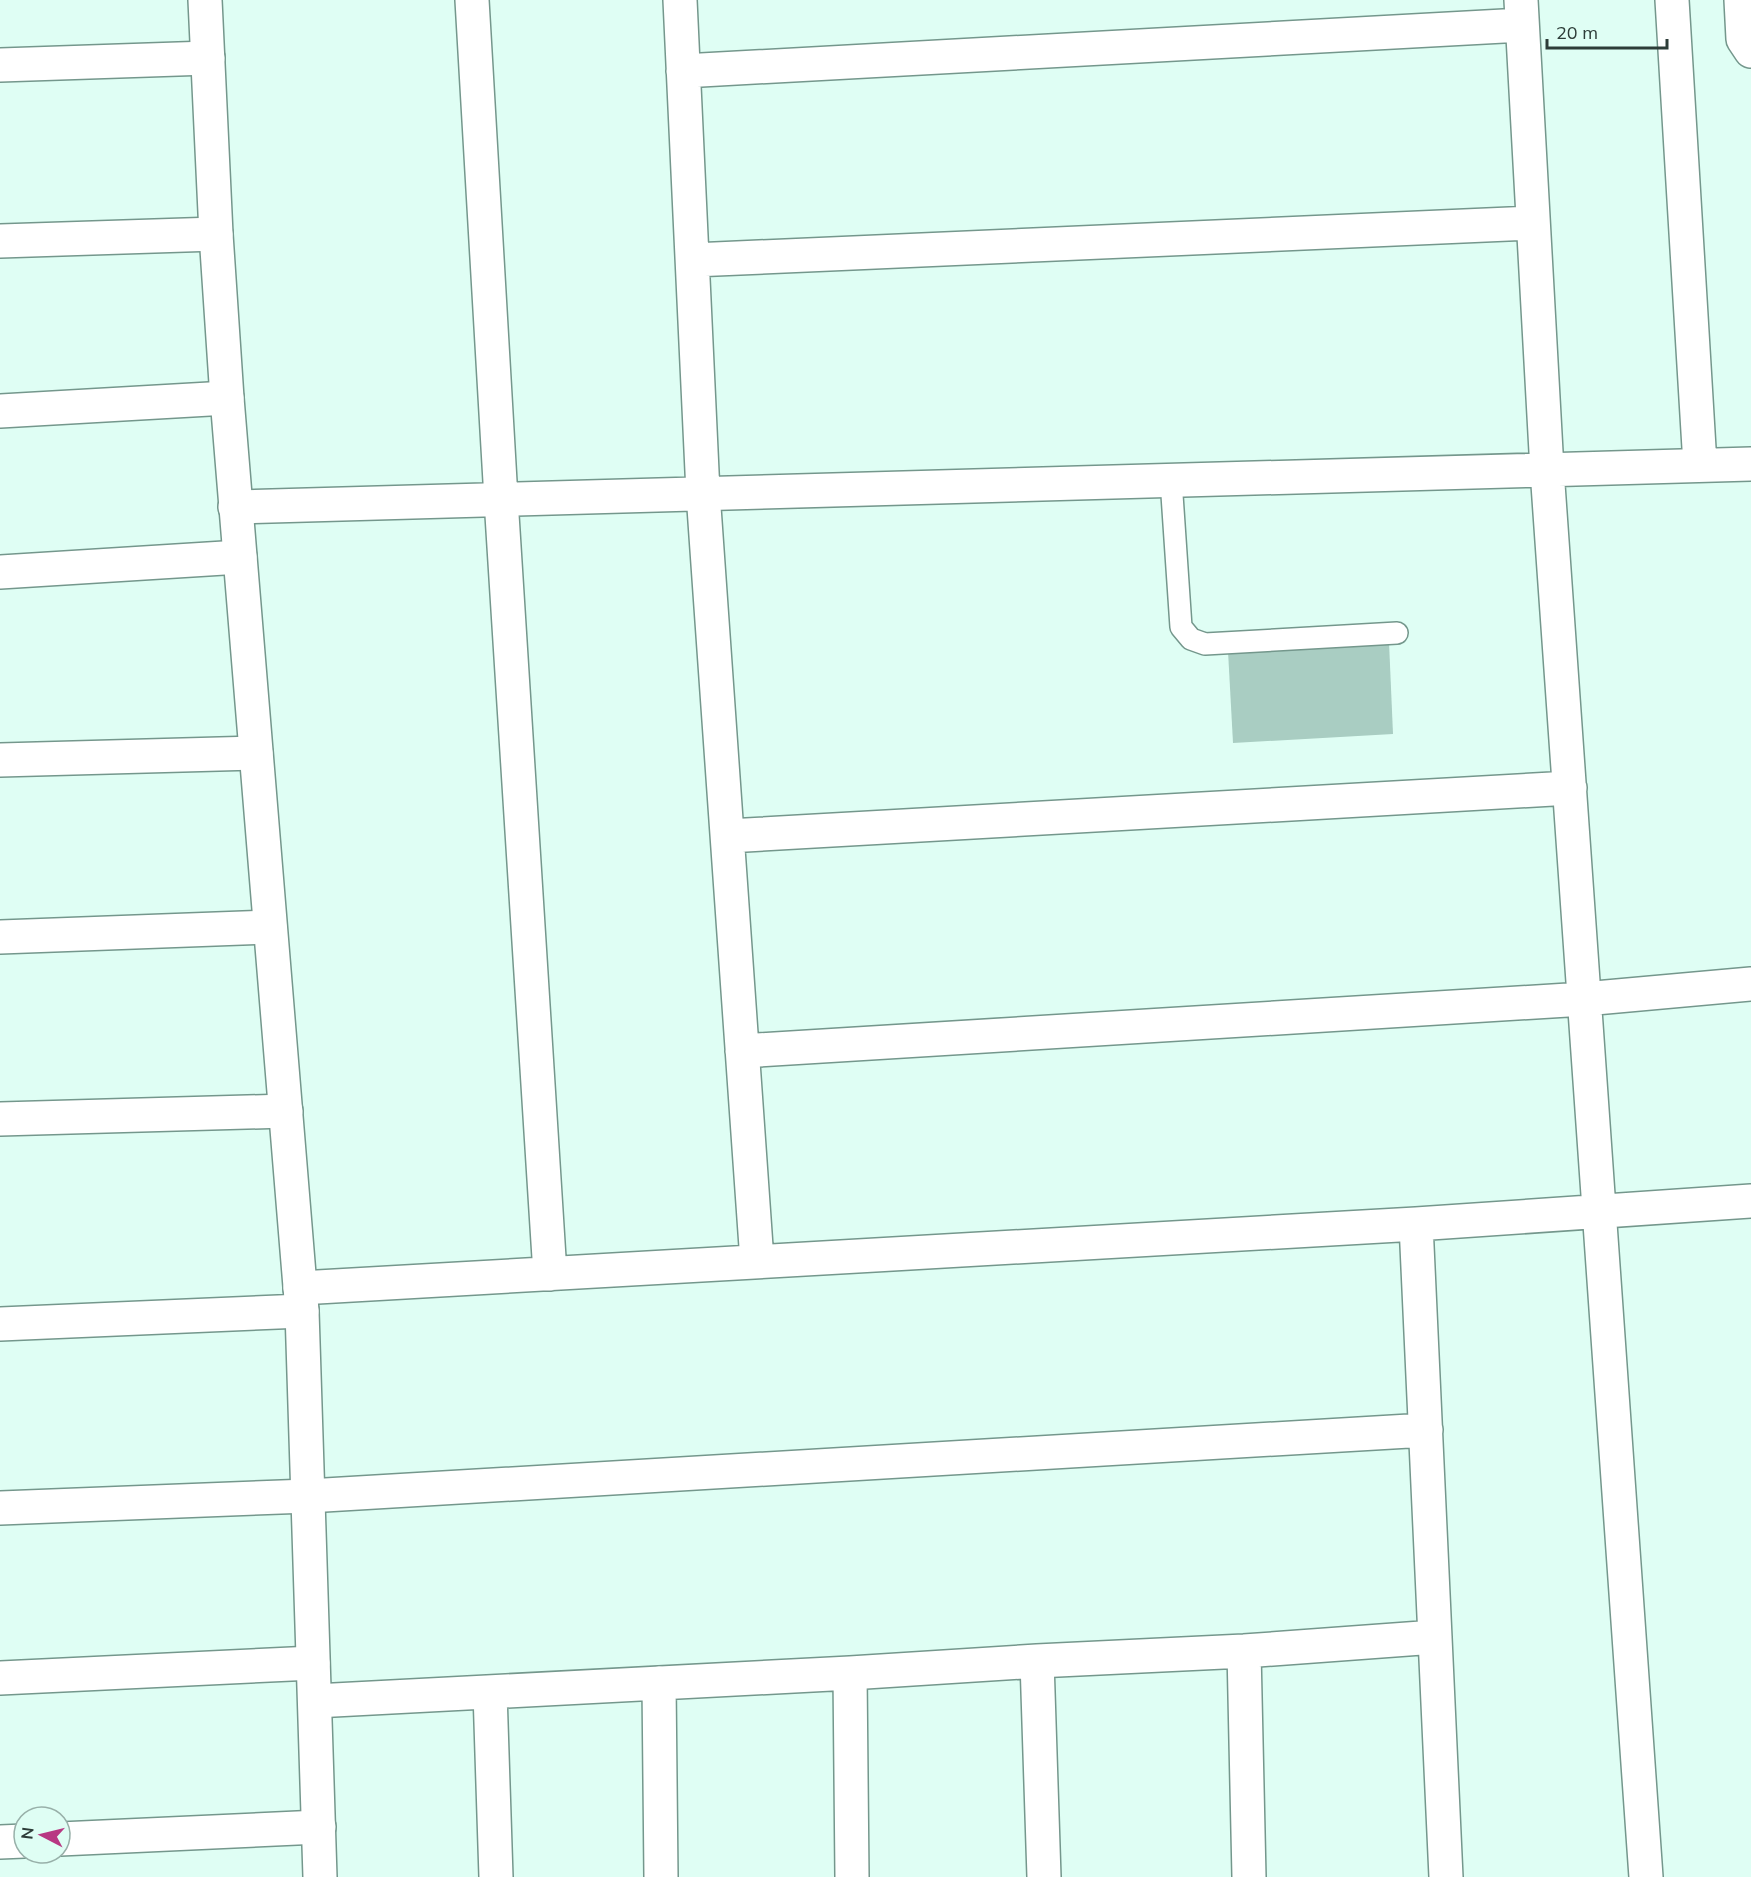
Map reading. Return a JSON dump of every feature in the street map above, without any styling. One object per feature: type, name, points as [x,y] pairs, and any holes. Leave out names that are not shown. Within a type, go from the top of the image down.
[{"type":"street","points":[[205,0],[216,234],[235,507],[301,1299],[320,1877]]},
{"type":"street","points":[[472,0],[550,1274]]},
{"type":"street","points":[[680,0],[703,493],[757,1262]]},
{"type":"street","points":[[1671,0],[1700,465]]},
{"type":"street","points":[[1741,0],[1743,39],[1751,51]]},
{"type":"street","points":[[683,71],[1521,13],[1548,470],[1646,1877]]},
{"type":"street","points":[[0,65],[208,58]]},
{"type":"street","points":[[693,260],[1533,223]]},
{"type":"street","points":[[0,241],[216,234]]},
{"type":"street","points":[[0,411],[227,398]]},
{"type":"street","points":[[235,507],[1751,464]]},
{"type":"street","points":[[0,572],[240,557]]},
{"type":"street","points":[[0,760],[256,753]]},
{"type":"street","points":[[728,836],[1570,788]]},
{"type":"street","points":[[0,938],[270,927]]},
{"type":"street","points":[[742,1051],[1584,999],[1751,984]]},
{"type":"street","points":[[0,1119],[286,1111]]},
{"type":"street","points":[[0,1324],[301,1299],[550,1274],[1416,1224],[1751,1201]]},
{"type":"street","points":[[1416,1224],[1446,1877]]},
{"type":"street","points":[[0,1508],[308,1496],[1425,1430]]},
{"type":"street","points":[[315,1701],[1037,1661],[1244,1652],[1435,1637]]},
{"type":"street","points":[[1244,1652],[1249,1877]]},
{"type":"street","points":[[1037,1661],[1044,1877]]},
{"type":"street","points":[[0,1678],[313,1663]]},
{"type":"street","points":[[850,1673],[852,1877]]},
{"type":"street","points":[[659,1683],[661,1877]]},
{"type":"street","points":[[490,1692],[496,1877]]},
{"type":"street","points":[[72,1838],[319,1827]]},
{"type":"lane","points":[[1171,480],[1181,627],[1191,639],[1205,644],[1397,633]]},
{"type":"building","points":[[1389,642],[1393,734],[1233,743],[1228,651]]}]
